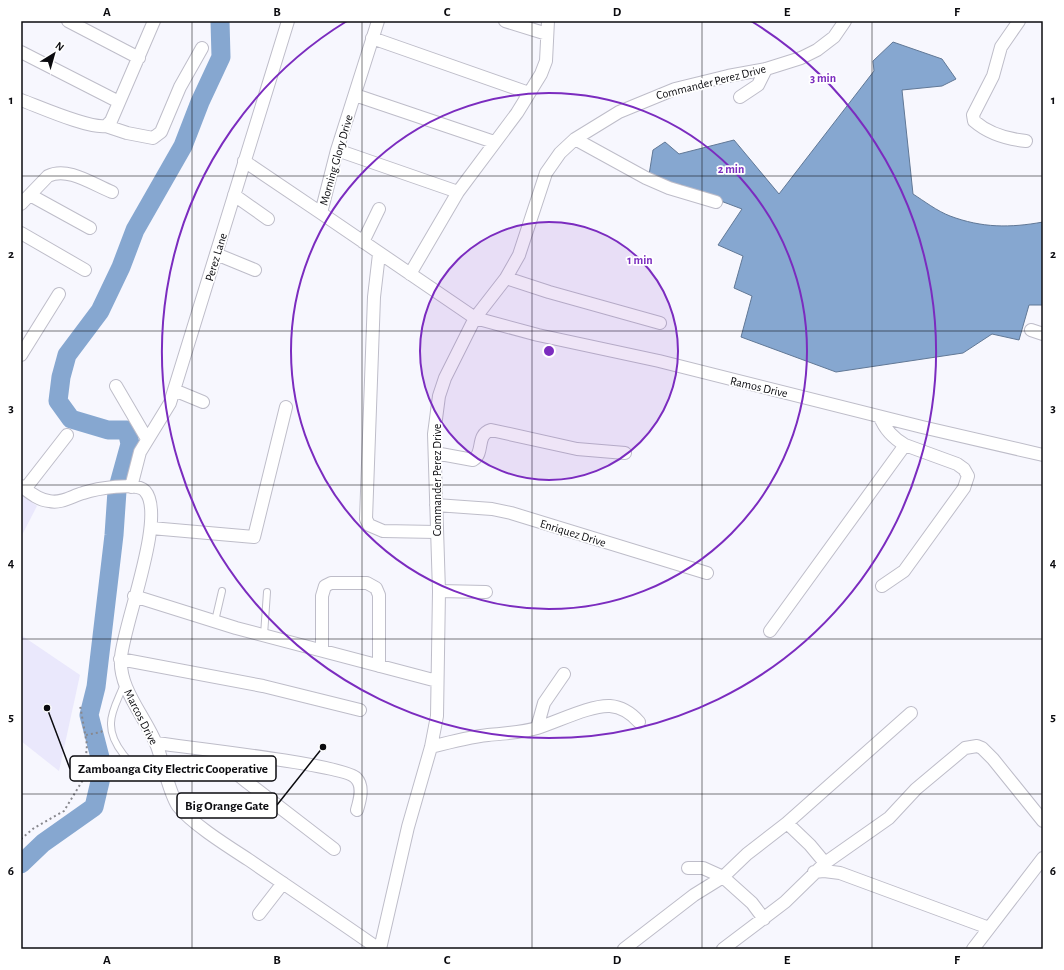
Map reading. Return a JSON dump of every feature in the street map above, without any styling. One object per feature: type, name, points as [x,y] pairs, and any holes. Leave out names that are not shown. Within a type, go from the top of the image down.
[{"type":"street","points":[[68,21],[139,58]]},
{"type":"street","points":[[106,126],[111,121],[154,21]]},
{"type":"street","name":"Perez Lane","points":[[128,487],[140,452],[165,412],[174,390],[244,161],[274,73],[288,21]]},
{"type":"street","name":"Morning Glory Drive","points":[[378,21],[337,150],[321,213],[379,254],[475,318]]},
{"type":"street","points":[[505,21],[547,34]]},
{"type":"street","points":[[410,274],[458,192],[517,113],[544,68],[548,21]]},
{"type":"street","name":"Commander Perez Drive","points":[[379,949],[408,827],[431,747],[437,716],[439,591],[434,434],[441,390],[445,378],[475,318],[506,278],[519,256],[546,173],[560,153],[575,139],[619,112],[644,100],[675,89],[728,76],[766,69],[801,58],[817,50],[834,37],[845,21]]},
{"type":"street","points":[[1019,21],[1001,47],[988,88],[973,115],[974,121],[987,131],[1008,139],[1026,141]]},
{"type":"street","points":[[372,38],[529,93]]},
{"type":"street","points":[[21,100],[79,121],[153,138],[161,132],[180,87],[202,48]]},
{"type":"street","points":[[21,52],[119,102]]},
{"type":"street","points":[[740,97],[758,85],[766,69]]},
{"type":"street","points":[[355,95],[494,142]]},
{"type":"street","points":[[575,139],[646,178],[669,188],[716,202]]},
{"type":"street","points":[[337,150],[458,192]]},
{"type":"street","points":[[244,161],[321,213]]},
{"type":"street","points":[[21,204],[48,176],[60,173],[69,174],[112,192]]},
{"type":"street","points":[[30,195],[90,228]]},
{"type":"street","points":[[234,196],[268,220]]},
{"type":"street","points":[[363,242],[379,209]]},
{"type":"street","points":[[21,232],[85,270]]},
{"type":"street","points":[[216,254],[255,270]]},
{"type":"street","points":[[379,254],[374,297],[366,519],[369,525],[384,532],[436,532]]},
{"type":"street","points":[[506,278],[549,292],[660,323]]},
{"type":"street","points":[[22,352],[59,294]]},
{"type":"street","name":"Ramos Drive","points":[[475,318],[538,336],[659,361],[880,417],[1043,455]]},
{"type":"street","points":[[1031,330],[1043,334]]},
{"type":"street","points":[[116,386],[147,439]]},
{"type":"street","points":[[174,390],[203,402]]},
{"type":"street","points":[[151,528],[254,537],[286,407]]},
{"type":"street","points":[[880,417],[884,427],[906,445],[957,464],[967,473],[968,481],[904,571],[882,586]]},
{"type":"street","points":[[435,453],[473,460],[478,456],[481,437],[487,431],[491,430],[577,449],[625,453]]},
{"type":"street","points":[[23,488],[67,434]]},
{"type":"street","points":[[770,630],[906,445]]},
{"type":"street","name":"Marcos Drive","points":[[23,488],[36,497],[50,502],[65,500],[82,493],[110,487],[139,487],[148,495],[152,513],[148,547],[134,596],[120,659],[124,684],[156,743],[176,801],[184,812],[213,836],[379,949]]},
{"type":"street","name":"Enriquez Drive","points":[[436,505],[492,509],[511,513],[707,573]]},
{"type":"street","points":[[322,650],[322,596],[325,586],[331,583],[367,583],[376,588],[379,595],[379,666]]},
{"type":"street","points":[[439,591],[486,592]]},
{"type":"street","points":[[134,596],[264,635],[437,681]]},
{"type":"street","points":[[120,659],[263,686],[360,710]]},
{"type":"street","points":[[537,728],[544,703],[564,674]]},
{"type":"street","points":[[431,747],[467,738],[537,728],[596,708],[610,706],[622,709],[640,722]]},
{"type":"street","points":[[624,949],[694,895],[723,877],[747,854],[787,823],[911,712]]},
{"type":"street","points":[[156,743],[306,764],[349,773],[356,777],[360,783],[360,798],[357,810]]},
{"type":"street","points":[[723,949],[785,902],[814,872],[825,863],[889,818],[921,785],[958,754],[972,746],[982,748],[993,759],[1043,822]]},
{"type":"street","points":[[216,752],[237,773],[334,848]]},
{"type":"street","points":[[787,823],[810,844],[825,863]]},
{"type":"street","points":[[973,949],[1043,858]]},
{"type":"street","points":[[688,868],[703,868],[723,877],[752,903],[764,919]]},
{"type":"street","points":[[814,872],[824,871],[840,873],[989,928]]},
{"type":"street","points":[[259,914],[283,883]]},
{"type":"lane","points":[[215,621],[222,591]]},
{"type":"lane","points":[[264,635],[267,592]]},
{"type":"lane","points":[[124,684],[113,713],[111,723],[113,735],[120,749],[138,769],[153,776],[166,774]]},
{"type":"path","points":[[21,839],[34,828],[64,810],[84,778],[87,745],[80,705]]},
{"type":"path","points":[[86,735],[101,732]]},
{"type":"shaded area","points":[[21,494],[37,506],[21,537]]},
{"type":"shaded area","points":[[21,635],[80,675],[59,771],[21,741]]},
{"type":"water","points":[[893,42],[942,59],[956,79],[942,86],[902,90],[913,194],[945,214],[973,223],[1008,226],[1043,222],[1043,305],[1029,305],[1019,340],[992,334],[963,353],[836,372],[741,337],[752,296],[734,288],[743,256],[718,245],[742,209],[682,185],[666,183],[649,175],[653,150],[665,142],[679,154],[734,140],[779,194],[874,71],[873,61]]},
{"type":"waterway","points":[[21,864],[43,843],[94,807],[103,769],[89,715],[96,687],[114,535],[117,491],[130,444],[127,430],[108,430],[71,419],[58,401],[61,377],[67,355],[100,311],[121,267],[135,230],[183,146],[200,102],[221,57],[220,21]]},
{"type":"place","name":"Zamboanga City Electric Cooperative","points":[[47,708]]},
{"type":"place","name":"Big Orange Gate","points":[[323,747]]}]
